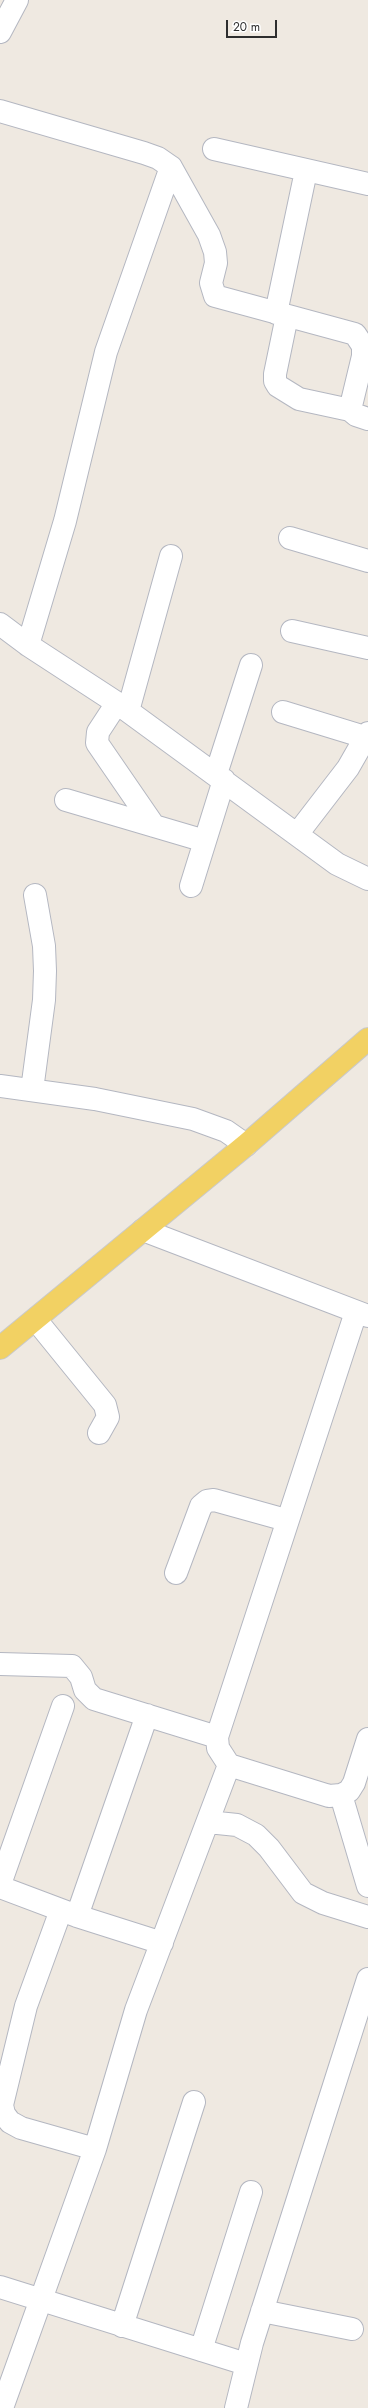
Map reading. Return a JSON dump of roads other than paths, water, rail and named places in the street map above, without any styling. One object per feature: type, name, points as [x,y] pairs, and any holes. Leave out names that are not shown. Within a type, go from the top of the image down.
[{"type":"main road","points":[[0,1348],[36,1320],[363,1049]]},
{"type":"street","points":[[0,32],[17,0]]},
{"type":"street","points":[[0,111],[144,153],[158,158],[171,167],[209,235],[215,252],[216,263],[211,283],[215,296],[282,315],[355,334],[364,338],[359,414],[298,399],[278,386],[275,381],[282,315],[306,170]]},
{"type":"street","points":[[214,150],[368,184]]},
{"type":"street","points":[[28,644],[64,521],[106,352],[171,167]]},
{"type":"street","points":[[290,538],[368,561]]},
{"type":"street","points":[[154,826],[97,743],[98,732],[122,706],[170,556]]},
{"type":"street","points":[[0,624],[122,706],[337,864],[368,879]]},
{"type":"street","points":[[292,631],[368,648]]},
{"type":"street","points":[[191,886],[205,841],[220,777],[251,665]]},
{"type":"street","points":[[283,712],[368,736],[348,768],[298,834]]},
{"type":"street","points":[[66,800],[205,841]]},
{"type":"street","points":[[32,1090],[44,1000],[45,971],[44,946],[35,895]]},
{"type":"street","points":[[0,1086],[114,1102],[193,1119],[226,1132],[246,1145]]},
{"type":"street","points":[[144,1230],[362,1314],[286,1520],[217,1736],[220,1752],[229,1765],[329,1796],[341,1795],[348,1791],[354,1783],[368,1739]]},
{"type":"street","points":[[36,1320],[105,1405],[108,1417],[99,1433]]},
{"type":"street","points":[[176,1573],[201,1506],[206,1501],[214,1500],[286,1520]]},
{"type":"street","points":[[0,1664],[72,1666],[81,1677],[88,1695],[217,1736]]},
{"type":"street","points":[[0,1884],[62,1706]]},
{"type":"street","points":[[95,2149],[21,2128],[10,2122],[4,2114],[2,2105],[26,2006],[69,1913],[148,1715]]},
{"type":"street","points":[[2,2408],[95,2149],[136,2010],[229,1765]]},
{"type":"street","points":[[341,1795],[368,1886]]},
{"type":"street","points":[[208,1822],[237,1825],[256,1835],[270,1848],[303,1893],[323,1903],[368,1917]]},
{"type":"street","points":[[0,1887],[69,1913],[162,1943]]},
{"type":"street","points":[[236,2408],[246,2364],[262,2311],[368,1979]]},
{"type":"street","points":[[122,2326],[194,2102]]},
{"type":"street","points":[[201,2350],[251,2192]]},
{"type":"street","points":[[0,2287],[246,2364]]},
{"type":"street","points":[[262,2311],[352,2329]]}]
